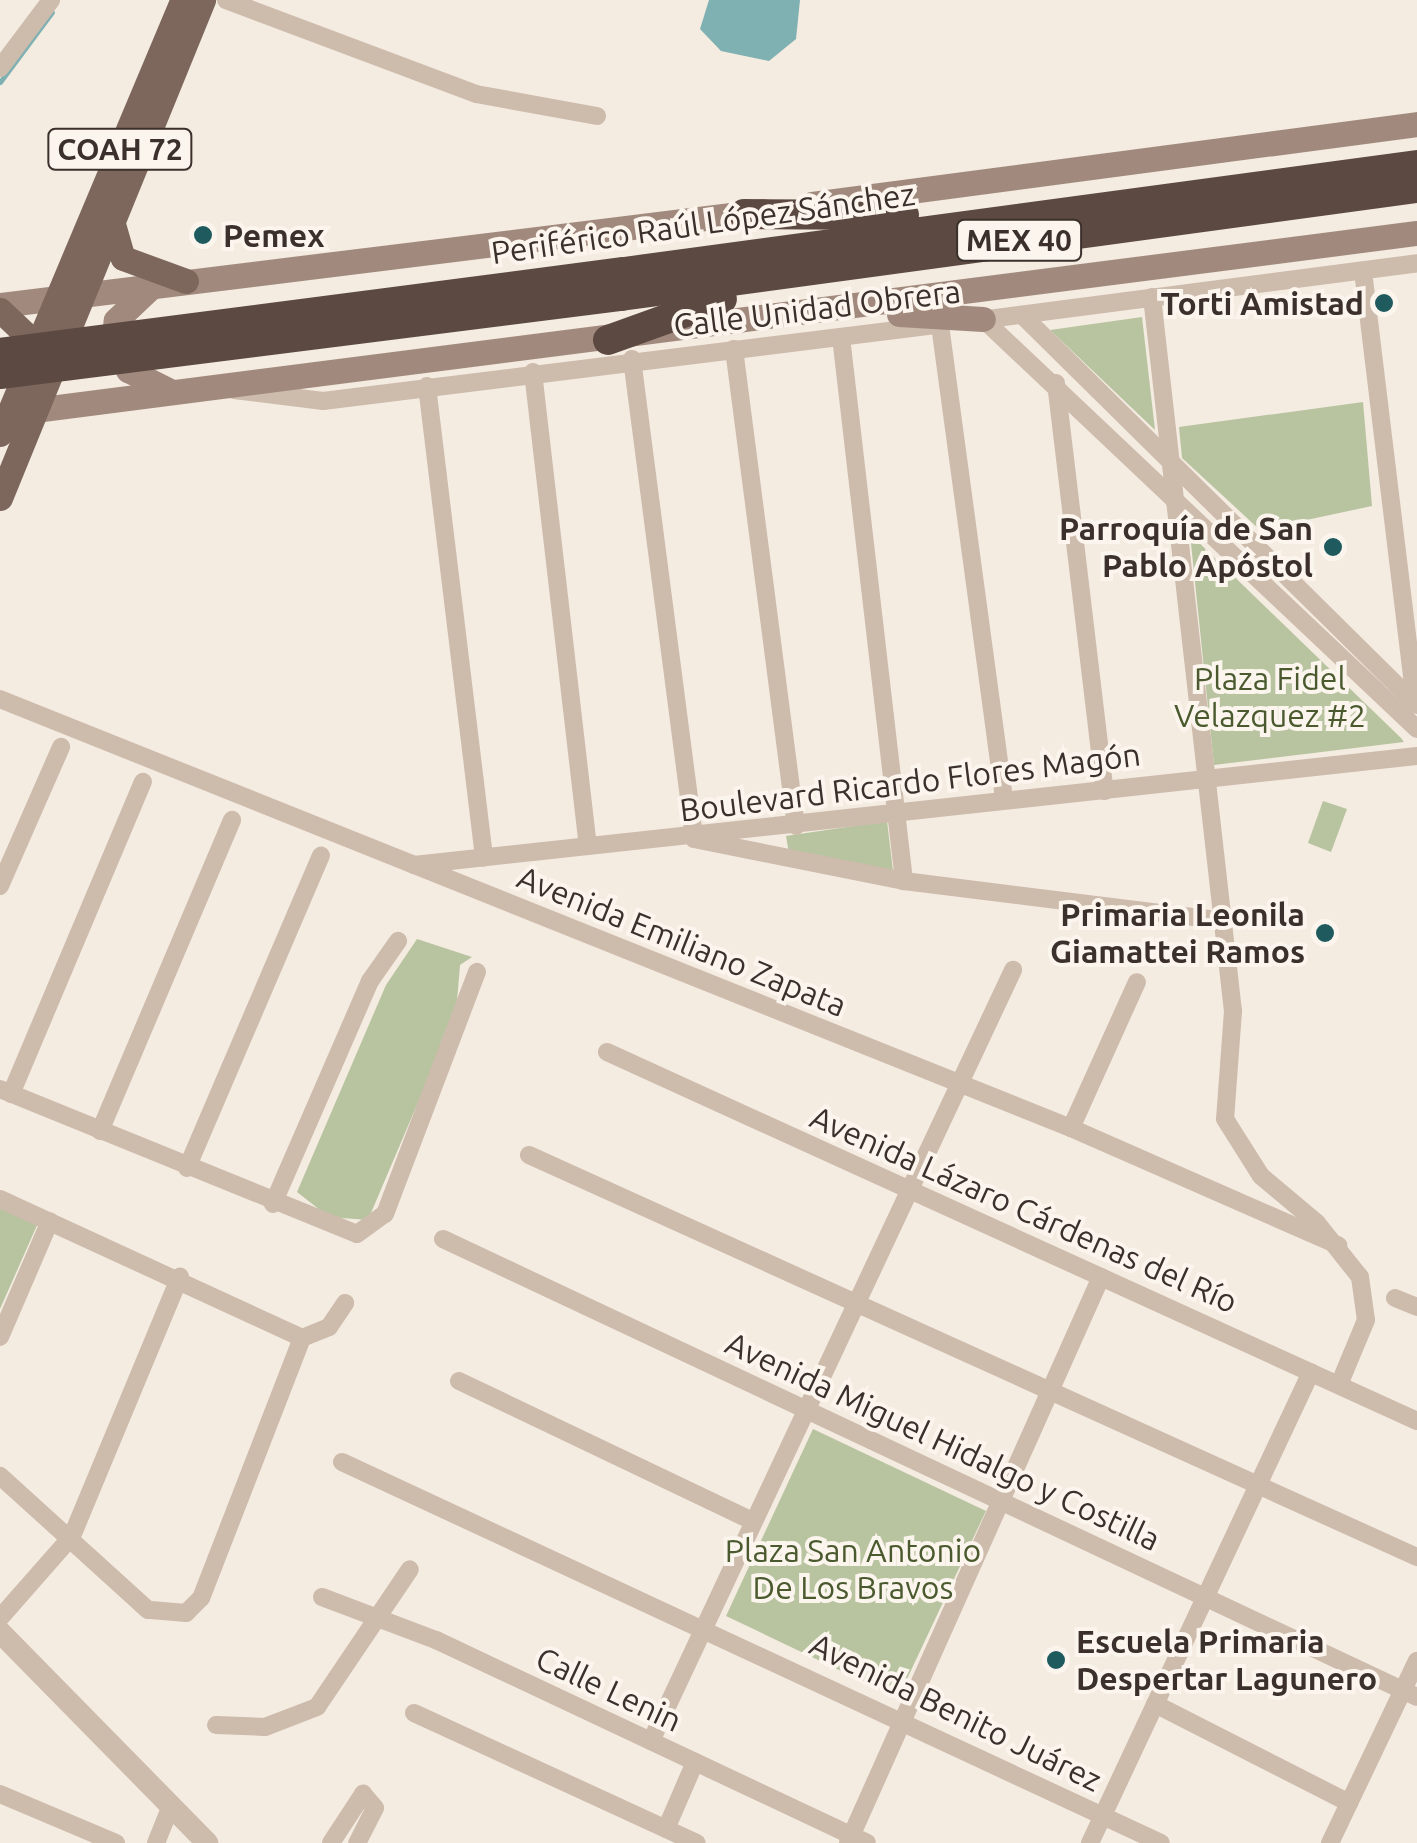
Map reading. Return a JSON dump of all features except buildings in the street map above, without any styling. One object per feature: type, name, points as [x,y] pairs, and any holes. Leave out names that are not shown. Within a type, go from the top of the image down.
[{"type":"highway","name":"Periférico Raúl López Sánchez","points":[[0,374],[623,284],[998,216],[1417,165]]},
{"type":"highway","name":"Periférico Raúl López Sánchez","points":[[0,352],[880,258],[1417,188]]},
{"type":"highway","points":[[744,214],[998,216]]},
{"type":"highway","points":[[620,350],[666,313],[880,258]]},
{"type":"main road","name":"COAH 72","points":[[10,418],[36,344],[182,0]]},
{"type":"main road","name":"COAH 72","points":[[10,418],[84,294],[203,0]]},
{"type":"main road","points":[[0,308],[84,294],[744,214],[1417,124]]},
{"type":"main road","points":[[113,223],[123,258],[186,281]]},
{"type":"main road","points":[[0,498],[10,418],[224,387],[620,350],[850,305],[1417,233]]},
{"type":"main road","points":[[152,286],[116,320],[112,344],[128,370],[174,393]]},
{"type":"main road","points":[[850,305],[983,320]]},
{"type":"main road","points":[[0,308],[36,344]]},
{"type":"street","points":[[0,68],[51,0]]},
{"type":"street","points":[[226,0],[476,94],[597,116]]},
{"type":"street","name":"Calle Unidad Obrera","points":[[224,387],[301,401],[533,372],[620,350],[734,349],[1417,264]]},
{"type":"street","points":[[1363,272],[1417,726]]},
{"type":"street","points":[[1152,298],[1233,1012],[1225,1118],[1261,1176],[1338,1245],[1360,1277],[1366,1320],[1338,1385]]},
{"type":"street","points":[[1022,315],[1416,704]]},
{"type":"street","points":[[983,320],[1173,492],[1417,726]]},
{"type":"street","points":[[940,325],[1004,799]]},
{"type":"street","points":[[840,337],[904,880]]},
{"type":"street","points":[[734,349],[796,826]]},
{"type":"street","points":[[620,350],[694,839],[904,880],[1223,921]]},
{"type":"street","points":[[533,372],[588,846]]},
{"type":"street","points":[[1056,383],[1105,791]]},
{"type":"street","points":[[427,386],[484,858]]},
{"type":"street","name":"Avenida Emiliano Zapata","points":[[0,699],[1071,1128],[1338,1245]]},
{"type":"street","points":[[0,886],[61,747]]},
{"type":"street","name":"Boulevard Ricardo Flores Magón","points":[[409,866],[588,846],[694,839],[896,811],[1417,756]]},
{"type":"street","points":[[143,782],[5,1091],[344,1234],[370,1230],[436,1097],[477,972]]},
{"type":"street","points":[[100,1132],[232,820]]},
{"type":"street","points":[[187,1168],[320,855]]},
{"type":"street","points":[[273,1204],[370,981],[398,941]]},
{"type":"street","points":[[650,1742],[956,1082],[1012,970]]},
{"type":"street","points":[[1071,1128],[1137,982]]},
{"type":"street","name":"Avenida Lázaro Cárdenas del Río","points":[[607,1052],[1417,1421]]},
{"type":"street","points":[[529,1155],[856,1298],[1417,1557]]},
{"type":"street","points":[[0,1199],[180,1277],[302,1338],[330,1328],[345,1303]]},
{"type":"street","points":[[0,1338],[50,1221]]},
{"type":"street","name":"Avenida Miguel Hidalgo y Costilla","points":[[443,1239],[1410,1694]]},
{"type":"street","points":[[0,1618],[72,1536],[180,1277]]},
{"type":"street","points":[[855,1841],[1102,1278]]},
{"type":"street","points":[[1395,1298],[1417,1307]]},
{"type":"street","points":[[0,1476],[72,1536],[148,1610],[186,1614],[201,1598],[302,1338]]},
{"type":"street","points":[[1090,1843],[1310,1372]]},
{"type":"street","points":[[459,1381],[753,1521]]},
{"type":"street","name":"Avenida Benito Juárez","points":[[342,1462],[704,1625],[1161,1843]]},
{"type":"street","points":[[216,1726],[265,1727],[317,1707],[383,1618],[410,1569]]},
{"type":"street","name":"Calle Lenin","points":[[322,1598],[383,1618],[695,1762],[855,1841]]},
{"type":"street","points":[[0,1632],[206,1843]]},
{"type":"street","points":[[1330,1843],[1410,1694],[1417,1661]]},
{"type":"street","points":[[1155,1704],[1349,1803]]},
{"type":"street","points":[[414,1714],[696,1843]]},
{"type":"street","points":[[666,1829],[695,1762]]},
{"type":"street","points":[[0,1794],[116,1843]]},
{"type":"street","points":[[332,1843],[363,1794],[375,1808],[357,1843]]},
{"type":"street","points":[[156,1843],[170,1810]]},
{"type":"green space","points":[[1142,317],[1155,430],[1050,330]]},
{"type":"green space","points":[[1363,402],[1372,506],[1260,530],[1182,458],[1179,427]]},
{"type":"green space","name":"Plaza Fidel Velazquez #2","points":[[1190,534],[1401,738],[1404,742],[1214,765]]},
{"type":"green space","points":[[1323,801],[1347,809],[1331,852],[1308,843]]},
{"type":"green space","points":[[887,821],[893,871],[790,859],[786,836]]},
{"type":"green space","points":[[417,939],[472,957],[460,965],[456,1013],[368,1220],[329,1217],[297,1192],[386,985]]},
{"type":"green space","points":[[0,1207],[38,1223],[0,1309]]},
{"type":"green space","name":"Plaza San Antonio De Los Bravos","points":[[813,1429],[986,1511],[898,1698],[726,1616]]},
{"type":"water","points":[[709,0],[800,0],[796,39],[769,61],[721,51],[700,29]]},
{"type":"waterway","points":[[0,82],[52,12]]},
{"type":"place","name":"Pemex","points":[[203,235]]},
{"type":"place","name":"Torti Amistad","points":[[1384,303]]},
{"type":"place","name":"Parroquía de San Pablo Apóstol","points":[[1333,547]]},
{"type":"place","name":"Primaria Leonila Giamattei Ramos","points":[[1325,933]]},
{"type":"place","name":"Escuela Primaria Despertar Lagunero","points":[[1056,1660]]}]
